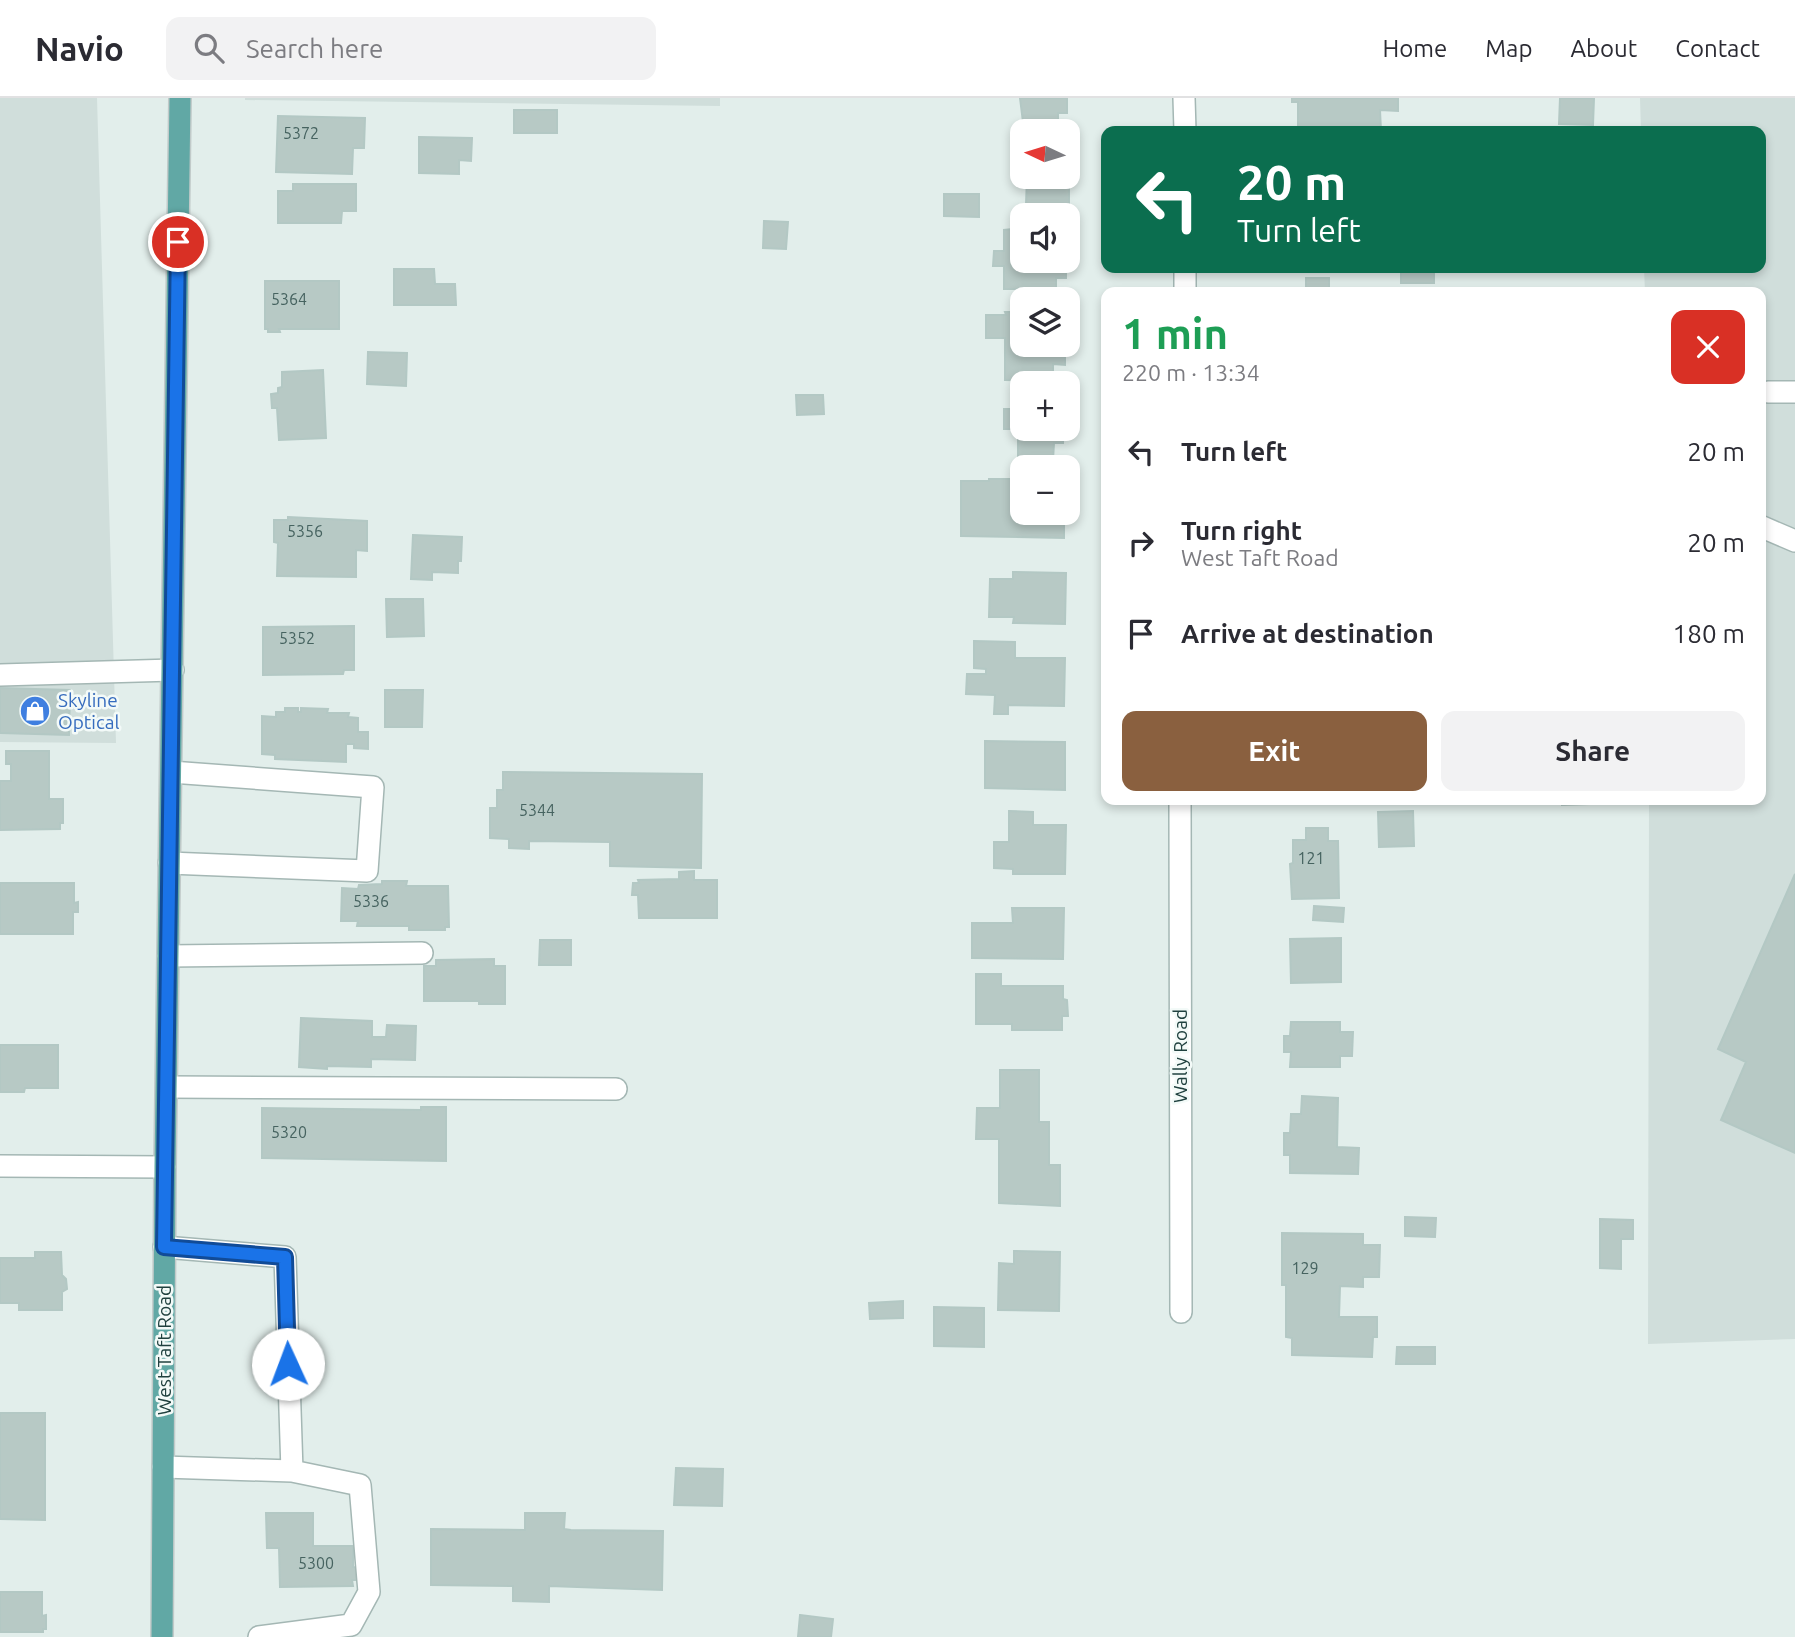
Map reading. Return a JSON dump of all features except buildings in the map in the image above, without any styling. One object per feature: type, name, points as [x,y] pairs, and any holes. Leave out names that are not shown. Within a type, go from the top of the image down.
[{"type":"main road","name":"West Taft Road","points":[[162,1637],[164,1247],[180,98]]},
{"type":"street","points":[[1184,98],[1185,126]]},
{"type":"street","points":[[1768,392],[1795,392]]},
{"type":"street","points":[[1766,529],[1795,541]]},
{"type":"street","points":[[0,675],[173,670]]},
{"type":"street","points":[[169,863],[367,870],[373,787],[171,772]]},
{"type":"street","name":"Wally Road","points":[[1180,805],[1181,1312]]},
{"type":"street","points":[[168,957],[422,953]]},
{"type":"street","points":[[167,1087],[616,1090]]},
{"type":"street","points":[[0,1166],[165,1167]]},
{"type":"street","points":[[164,1247],[285,1257],[292,1471]]},
{"type":"street","points":[[163,1467],[292,1471],[360,1485],[369,1592],[351,1631],[258,1637]]},
{"type":"shaded area","points":[[0,98],[97,98],[116,743],[0,742]]},
{"type":"shaded area","points":[[720,98],[720,106],[245,100]]},
{"type":"shaded area","points":[[1640,98],[1795,98],[1795,1339],[1648,1344],[1649,805],[1766,805],[1766,287],[1645,287],[1644,273],[1766,273],[1766,126],[1641,126]]},
{"type":"place","name":"Skyline Optical","points":[[35,711]]},
{"type":"route","points":[[178,242],[164,1247],[285,1257],[288,1364]]}]
